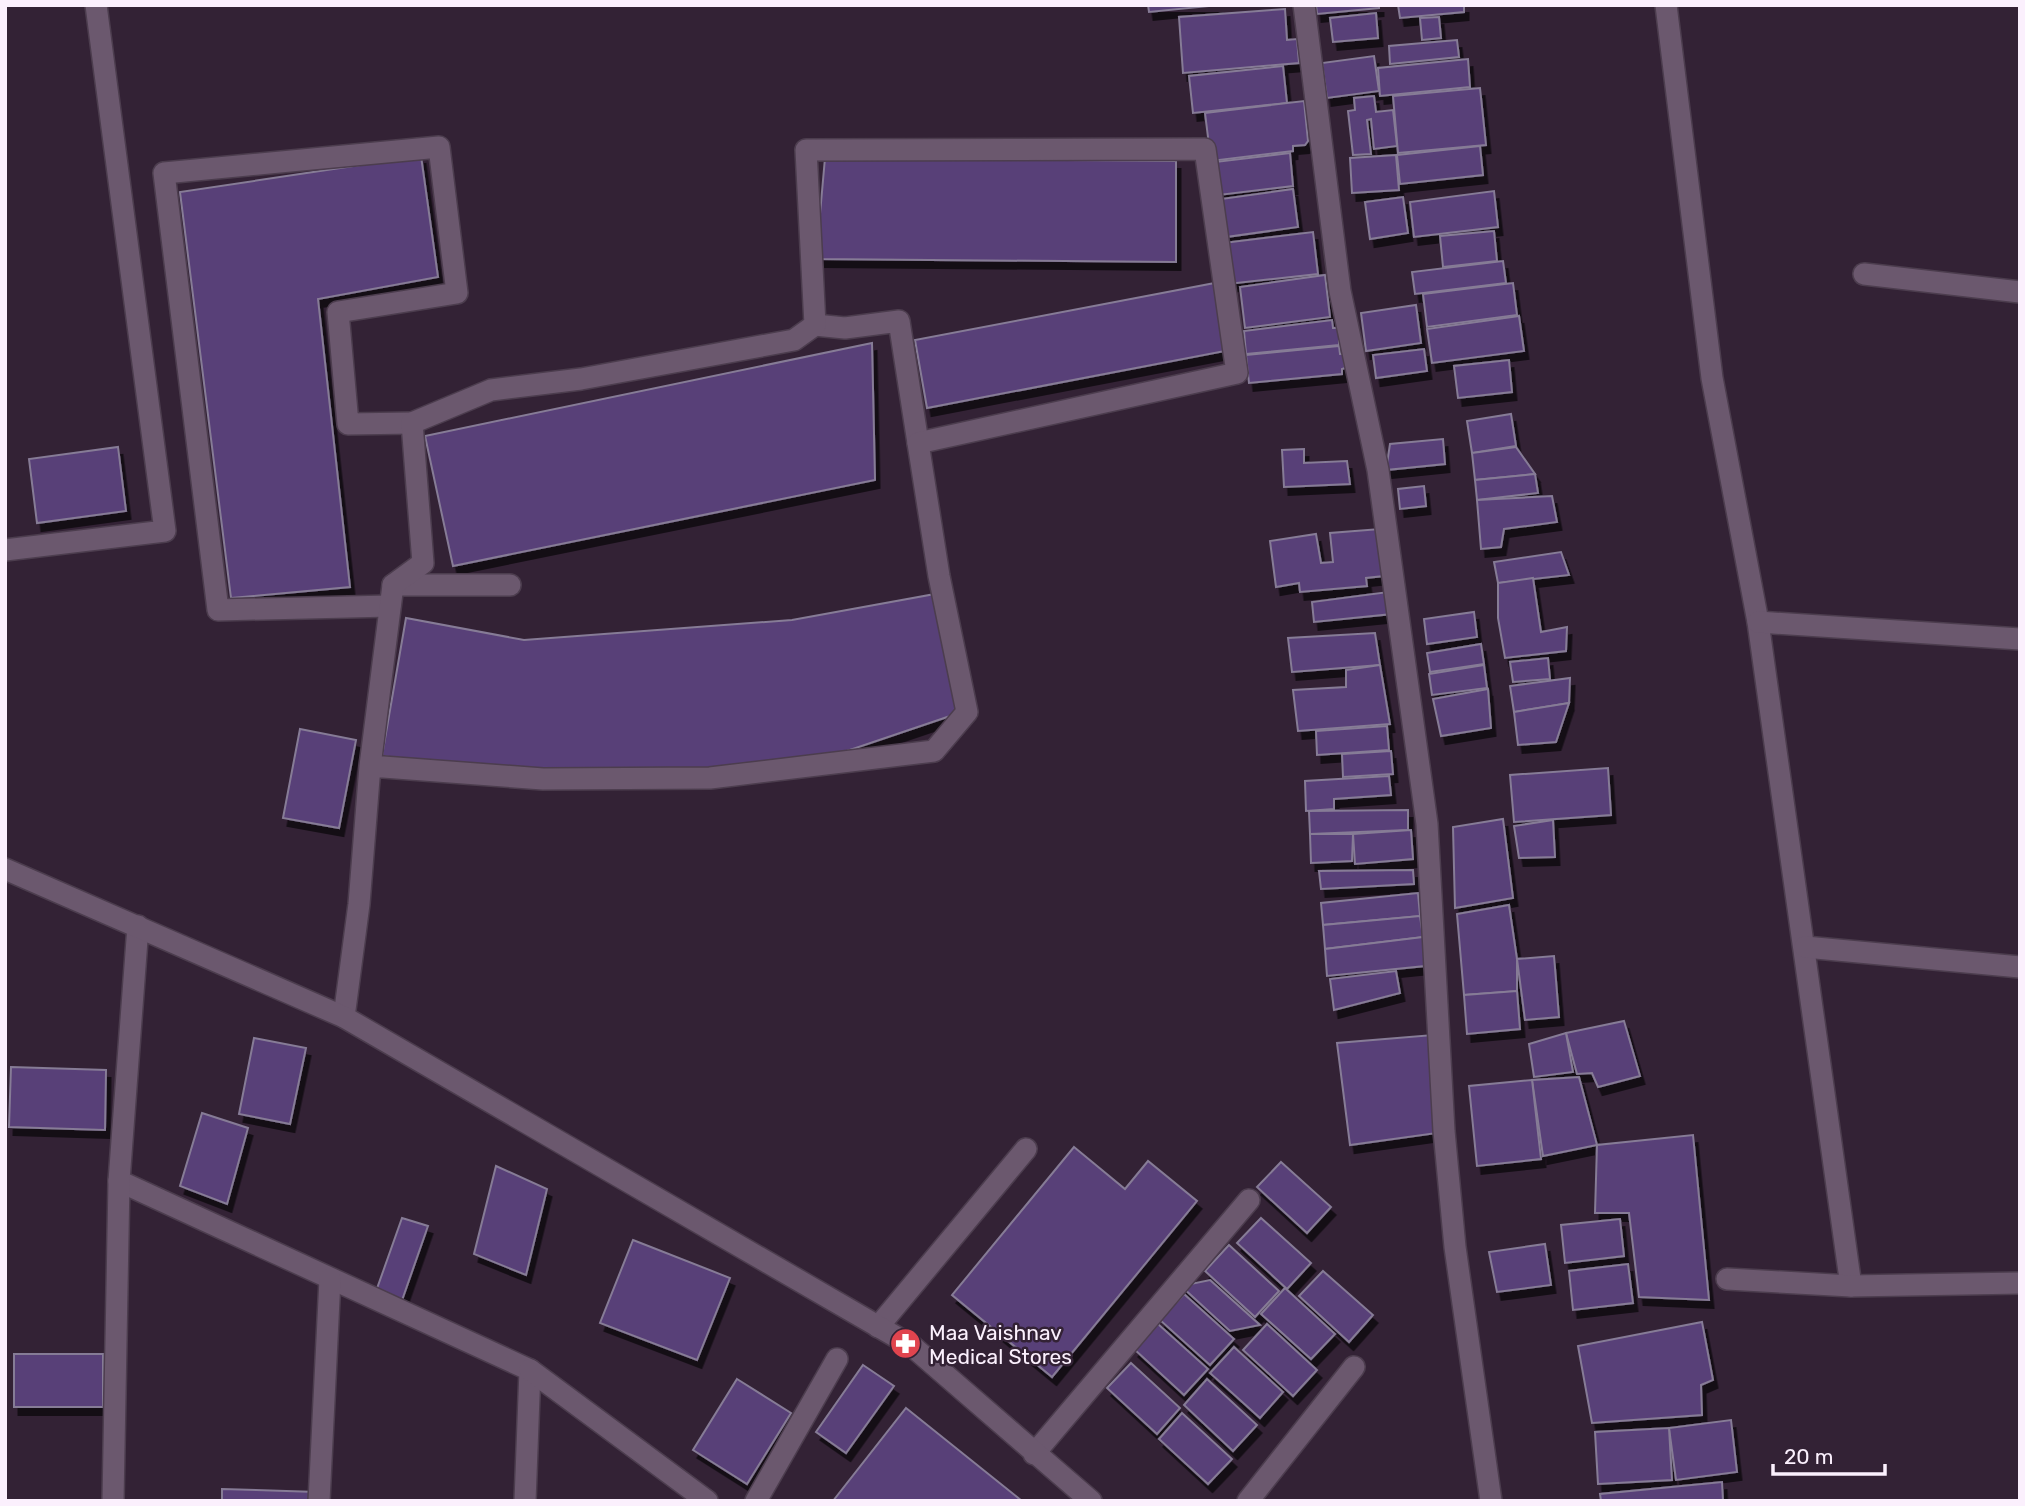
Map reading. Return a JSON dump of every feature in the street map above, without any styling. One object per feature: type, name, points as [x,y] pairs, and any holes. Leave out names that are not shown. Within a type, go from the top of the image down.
[{"type":"street","points":[[5,550],[165,531],[96,5]]},
{"type":"street","points":[[1304,5],[1340,291],[1378,470],[1427,824],[1444,1131],[1455,1247],[1491,1501]]},
{"type":"street","points":[[1666,5],[1712,378],[1758,622],[1851,1286]]},
{"type":"street","points":[[370,766],[543,779],[710,778],[934,751],[967,712],[939,576],[899,321],[845,328],[815,325],[794,340],[581,379],[491,390],[412,423],[348,424],[338,312],[457,293],[439,147],[164,173],[218,610],[510,585]]},
{"type":"street","points":[[815,325],[806,150],[1205,149],[1237,373],[918,443]]},
{"type":"street","points":[[1864,274],[2020,292]]},
{"type":"street","points":[[344,1017],[359,904],[370,766],[392,595],[423,563],[412,423]]},
{"type":"street","points":[[1758,622],[2020,639]]},
{"type":"street","points":[[5,869],[344,1017],[912,1346],[1091,1501]]},
{"type":"street","points":[[113,1501],[119,1181],[138,926]]},
{"type":"street","points":[[1805,947],[2020,967]]},
{"type":"street","points":[[878,1327],[1026,1149]]},
{"type":"street","points":[[119,1181],[530,1370],[707,1501]]},
{"type":"street","points":[[1034,1454],[1249,1200]]},
{"type":"street","points":[[319,1501],[330,1279]]},
{"type":"street","points":[[1727,1279],[1851,1286],[2020,1283]]},
{"type":"street","points":[[756,1501],[837,1359]]},
{"type":"street","points":[[1248,1501],[1354,1367]]},
{"type":"street","points":[[525,1501],[530,1370]]},
{"type":"building","points":[[1148,5],[1219,5],[1149,12]]},
{"type":"building","points":[[1316,5],[1379,5],[1379,8],[1317,14]]},
{"type":"building","points":[[1398,5],[1464,5],[1464,12],[1400,18]]},
{"type":"building","points":[[1285,9],[1287,40],[1297,39],[1299,63],[1183,73],[1179,17]]},
{"type":"building","points":[[1376,13],[1378,38],[1333,42],[1330,18]]},
{"type":"building","points":[[1439,17],[1441,38],[1422,40],[1420,18]]},
{"type":"building","points":[[1457,40],[1459,57],[1390,64],[1389,46]]},
{"type":"building","points":[[1374,56],[1379,91],[1327,98],[1322,63]]},
{"type":"building","points":[[1468,59],[1470,87],[1380,96],[1378,68]]},
{"type":"building","points":[[1283,66],[1287,103],[1193,113],[1189,76]]},
{"type":"building","points":[[1480,88],[1486,145],[1398,153],[1393,96]]},
{"type":"building","points":[[1374,96],[1376,112],[1393,110],[1397,146],[1374,149],[1371,119],[1367,120],[1371,154],[1353,155],[1348,111],[1355,110],[1354,98]]},
{"type":"building","points":[[1304,101],[1308,141],[1305,145],[1293,146],[1293,151],[1211,161],[1205,113]]},
{"type":"building","points":[[1480,146],[1483,175],[1400,184],[1397,155]]},
{"type":"building","points":[[1290,153],[1293,186],[1219,195],[1215,162]]},
{"type":"building","points":[[1396,155],[1399,190],[1352,193],[1350,158]]},
{"type":"building","points":[[421,156],[438,277],[318,299],[350,587],[231,598],[180,192]]},
{"type":"building","points":[[825,158],[1176,161],[1176,262],[816,259]]},
{"type":"building","points":[[1293,189],[1298,227],[1219,238],[1214,200]]},
{"type":"building","points":[[1494,191],[1498,227],[1414,237],[1410,202]]},
{"type":"building","points":[[1403,197],[1408,233],[1370,239],[1365,202]]},
{"type":"building","points":[[1494,231],[1497,261],[1443,267],[1440,236]]},
{"type":"building","points":[[1313,232],[1318,274],[1228,284],[1223,243]]},
{"type":"building","points":[[1503,261],[1506,283],[1415,294],[1412,272]]},
{"type":"building","points":[[1325,275],[1330,317],[1245,328],[1240,287]]},
{"type":"building","points":[[1220,282],[1225,351],[927,408],[915,340]]},
{"type":"building","points":[[1513,283],[1517,315],[1427,327],[1423,294]]},
{"type":"building","points":[[1416,305],[1421,343],[1366,351],[1361,313]]},
{"type":"building","points":[[1519,316],[1524,351],[1432,363],[1427,329]]},
{"type":"building","points":[[1332,320],[1333,328],[1339,328],[1339,345],[1246,354],[1244,331]]},
{"type":"building","points":[[872,343],[875,480],[453,566],[425,436]]},
{"type":"building","points":[[1339,346],[1340,354],[1344,354],[1345,368],[1342,369],[1342,374],[1249,383],[1246,355]]},
{"type":"building","points":[[1424,349],[1427,371],[1376,378],[1373,355]]},
{"type":"building","points":[[1509,360],[1512,392],[1458,398],[1454,366]]},
{"type":"building","points":[[1511,414],[1516,446],[1472,453],[1467,421]]},
{"type":"building","points":[[1443,439],[1445,464],[1386,470],[1390,444]]},
{"type":"building","points":[[118,447],[126,511],[37,523],[29,459]]},
{"type":"building","points":[[1516,447],[1535,474],[1475,480],[1472,453]]},
{"type":"building","points":[[1304,449],[1304,463],[1347,461],[1350,484],[1284,487],[1282,450]]},
{"type":"building","points":[[1535,474],[1538,493],[1477,500],[1475,480]]},
{"type":"building","points":[[1424,486],[1426,506],[1400,509],[1398,489]]},
{"type":"building","points":[[1552,496],[1557,522],[1504,529],[1501,547],[1481,549],[1477,500]]},
{"type":"building","points":[[1380,529],[1384,576],[1366,578],[1367,586],[1300,592],[1299,583],[1276,587],[1270,541],[1316,534],[1321,563],[1333,562],[1330,533]]},
{"type":"building","points":[[1561,552],[1569,575],[1498,583],[1494,562]]},
{"type":"building","points":[[1533,578],[1541,632],[1567,627],[1566,651],[1505,658],[1498,618],[1498,583]]},
{"type":"building","points":[[1388,592],[1392,614],[1314,622],[1312,602]]},
{"type":"building","points":[[935,594],[962,712],[835,755],[665,775],[514,774],[382,756],[406,618],[524,640],[792,620]]},
{"type":"building","points":[[1474,612],[1477,637],[1427,644],[1424,619]]},
{"type":"building","points":[[1375,633],[1380,665],[1292,672],[1288,638]]},
{"type":"building","points":[[1481,644],[1484,664],[1430,672],[1427,653]]},
{"type":"building","points":[[1548,658],[1550,679],[1513,682],[1510,662]]},
{"type":"building","points":[[1380,665],[1390,724],[1298,731],[1293,690],[1346,687],[1346,670]]},
{"type":"building","points":[[1484,665],[1487,688],[1432,695],[1429,674]]},
{"type":"building","points":[[1570,678],[1569,703],[1514,712],[1510,686]]},
{"type":"building","points":[[1488,689],[1491,728],[1441,736],[1433,699]]},
{"type":"building","points":[[1569,703],[1556,742],[1518,745],[1514,712]]},
{"type":"building","points":[[1387,726],[1389,750],[1317,755],[1316,731]]},
{"type":"building","points":[[300,729],[356,740],[339,828],[283,818]]},
{"type":"building","points":[[1391,751],[1393,774],[1343,777],[1342,754]]},
{"type":"building","points":[[1608,768],[1611,815],[1514,822],[1510,775]]},
{"type":"building","points":[[1389,776],[1391,795],[1334,799],[1334,809],[1306,811],[1305,781]]},
{"type":"building","points":[[1408,810],[1408,830],[1310,834],[1309,811]]},
{"type":"building","points":[[1503,819],[1513,898],[1455,908],[1453,827]]},
{"type":"building","points":[[1553,820],[1555,857],[1519,858],[1514,826]]},
{"type":"building","points":[[1411,830],[1413,859],[1355,864],[1353,834]]},
{"type":"building","points":[[1310,834],[1353,834],[1352,861],[1311,863]]},
{"type":"building","points":[[1413,870],[1414,884],[1321,889],[1319,871]]},
{"type":"building","points":[[1418,893],[1420,916],[1323,925],[1321,903]]},
{"type":"building","points":[[1509,905],[1517,959],[1517,991],[1464,995],[1457,914]]},
{"type":"building","points":[[1420,916],[1423,937],[1325,949],[1323,925]]},
{"type":"building","points":[[1423,937],[1425,966],[1327,976],[1325,949]]},
{"type":"building","points":[[1554,956],[1559,1017],[1525,1020],[1517,959]]},
{"type":"building","points":[[1396,971],[1400,993],[1334,1010],[1330,979]]},
{"type":"building","points":[[1517,991],[1520,1029],[1467,1034],[1464,995]]},
{"type":"building","points":[[1624,1021],[1640,1076],[1598,1087],[1592,1073],[1577,1074],[1566,1033]]},
{"type":"building","points":[[1566,1033],[1573,1072],[1534,1077],[1529,1044]]},
{"type":"building","points":[[1433,1035],[1437,1133],[1350,1145],[1337,1043]]},
{"type":"building","points":[[254,1038],[306,1048],[290,1124],[239,1114]]},
{"type":"building","points":[[11,1067],[106,1070],[105,1130],[9,1127]]},
{"type":"building","points":[[1579,1077],[1597,1145],[1543,1156],[1532,1080]]},
{"type":"building","points":[[1532,1080],[1541,1159],[1477,1166],[1469,1086]]},
{"type":"building","points":[[202,1113],[248,1128],[227,1204],[180,1186]]},
{"type":"building","points":[[1693,1135],[1709,1300],[1639,1297],[1629,1213],[1595,1213],[1597,1145]]},
{"type":"building","points":[[1074,1147],[1125,1189],[1148,1161],[1197,1201],[1052,1377],[952,1295]]},
{"type":"building","points":[[1281,1162],[1331,1207],[1307,1233],[1257,1187]]},
{"type":"building","points":[[496,1166],[547,1189],[526,1275],[474,1254]]},
{"type":"building","points":[[402,1218],[428,1226],[400,1306],[374,1297]]},
{"type":"building","points":[[1261,1218],[1311,1263],[1287,1289],[1237,1243]]},
{"type":"building","points":[[1620,1219],[1624,1256],[1565,1263],[1561,1225]]},
{"type":"building","points":[[633,1240],[730,1278],[697,1360],[600,1323]]},
{"type":"building","points":[[1545,1244],[1551,1285],[1497,1292],[1489,1252]]},
{"type":"building","points":[[1229,1245],[1279,1291],[1255,1317],[1205,1271]]},
{"type":"building","points":[[1628,1264],[1633,1303],[1573,1310],[1569,1271]]},
{"type":"building","points":[[1323,1271],[1373,1315],[1349,1342],[1299,1296]]},
{"type":"building","points":[[1210,1280],[1260,1325],[1230,1331],[1181,1286]]},
{"type":"building","points":[[1285,1288],[1335,1334],[1311,1359],[1261,1314]]},
{"type":"building","points":[[1184,1294],[1234,1339],[1210,1365],[1160,1320]]},
{"type":"building","points":[[1702,1322],[1713,1380],[1701,1385],[1702,1415],[1592,1423],[1578,1346]]},
{"type":"building","points":[[1158,1324],[1208,1369],[1184,1395],[1134,1349]]},
{"type":"building","points":[[1267,1324],[1317,1370],[1293,1396],[1243,1350]]},
{"type":"building","points":[[1234,1347],[1283,1392],[1260,1418],[1210,1373]]},
{"type":"building","points":[[14,1354],[103,1354],[103,1407],[14,1407]]},
{"type":"building","points":[[1131,1363],[1180,1408],[1157,1434],[1107,1388]]},
{"type":"building","points":[[863,1365],[894,1386],[846,1453],[816,1432]]},
{"type":"building","points":[[737,1379],[791,1413],[747,1484],[693,1450]]},
{"type":"building","points":[[1207,1379],[1257,1425],[1233,1451],[1184,1405]]},
{"type":"building","points":[[906,1408],[1022,1501],[833,1501]]},
{"type":"building","points":[[1182,1413],[1232,1459],[1208,1484],[1159,1439]]},
{"type":"building","points":[[1731,1420],[1737,1472],[1676,1480],[1669,1428]]},
{"type":"building","points":[[1669,1428],[1672,1480],[1598,1484],[1595,1432]]},
{"type":"building","points":[[1722,1482],[1723,1501],[1601,1501],[1600,1494]]},
{"type":"building","points":[[222,1489],[316,1492],[315,1501],[222,1501]]},
{"type":"place","name":"Maa Vaishnav Medical Stores","points":[[906,1344]]}]
